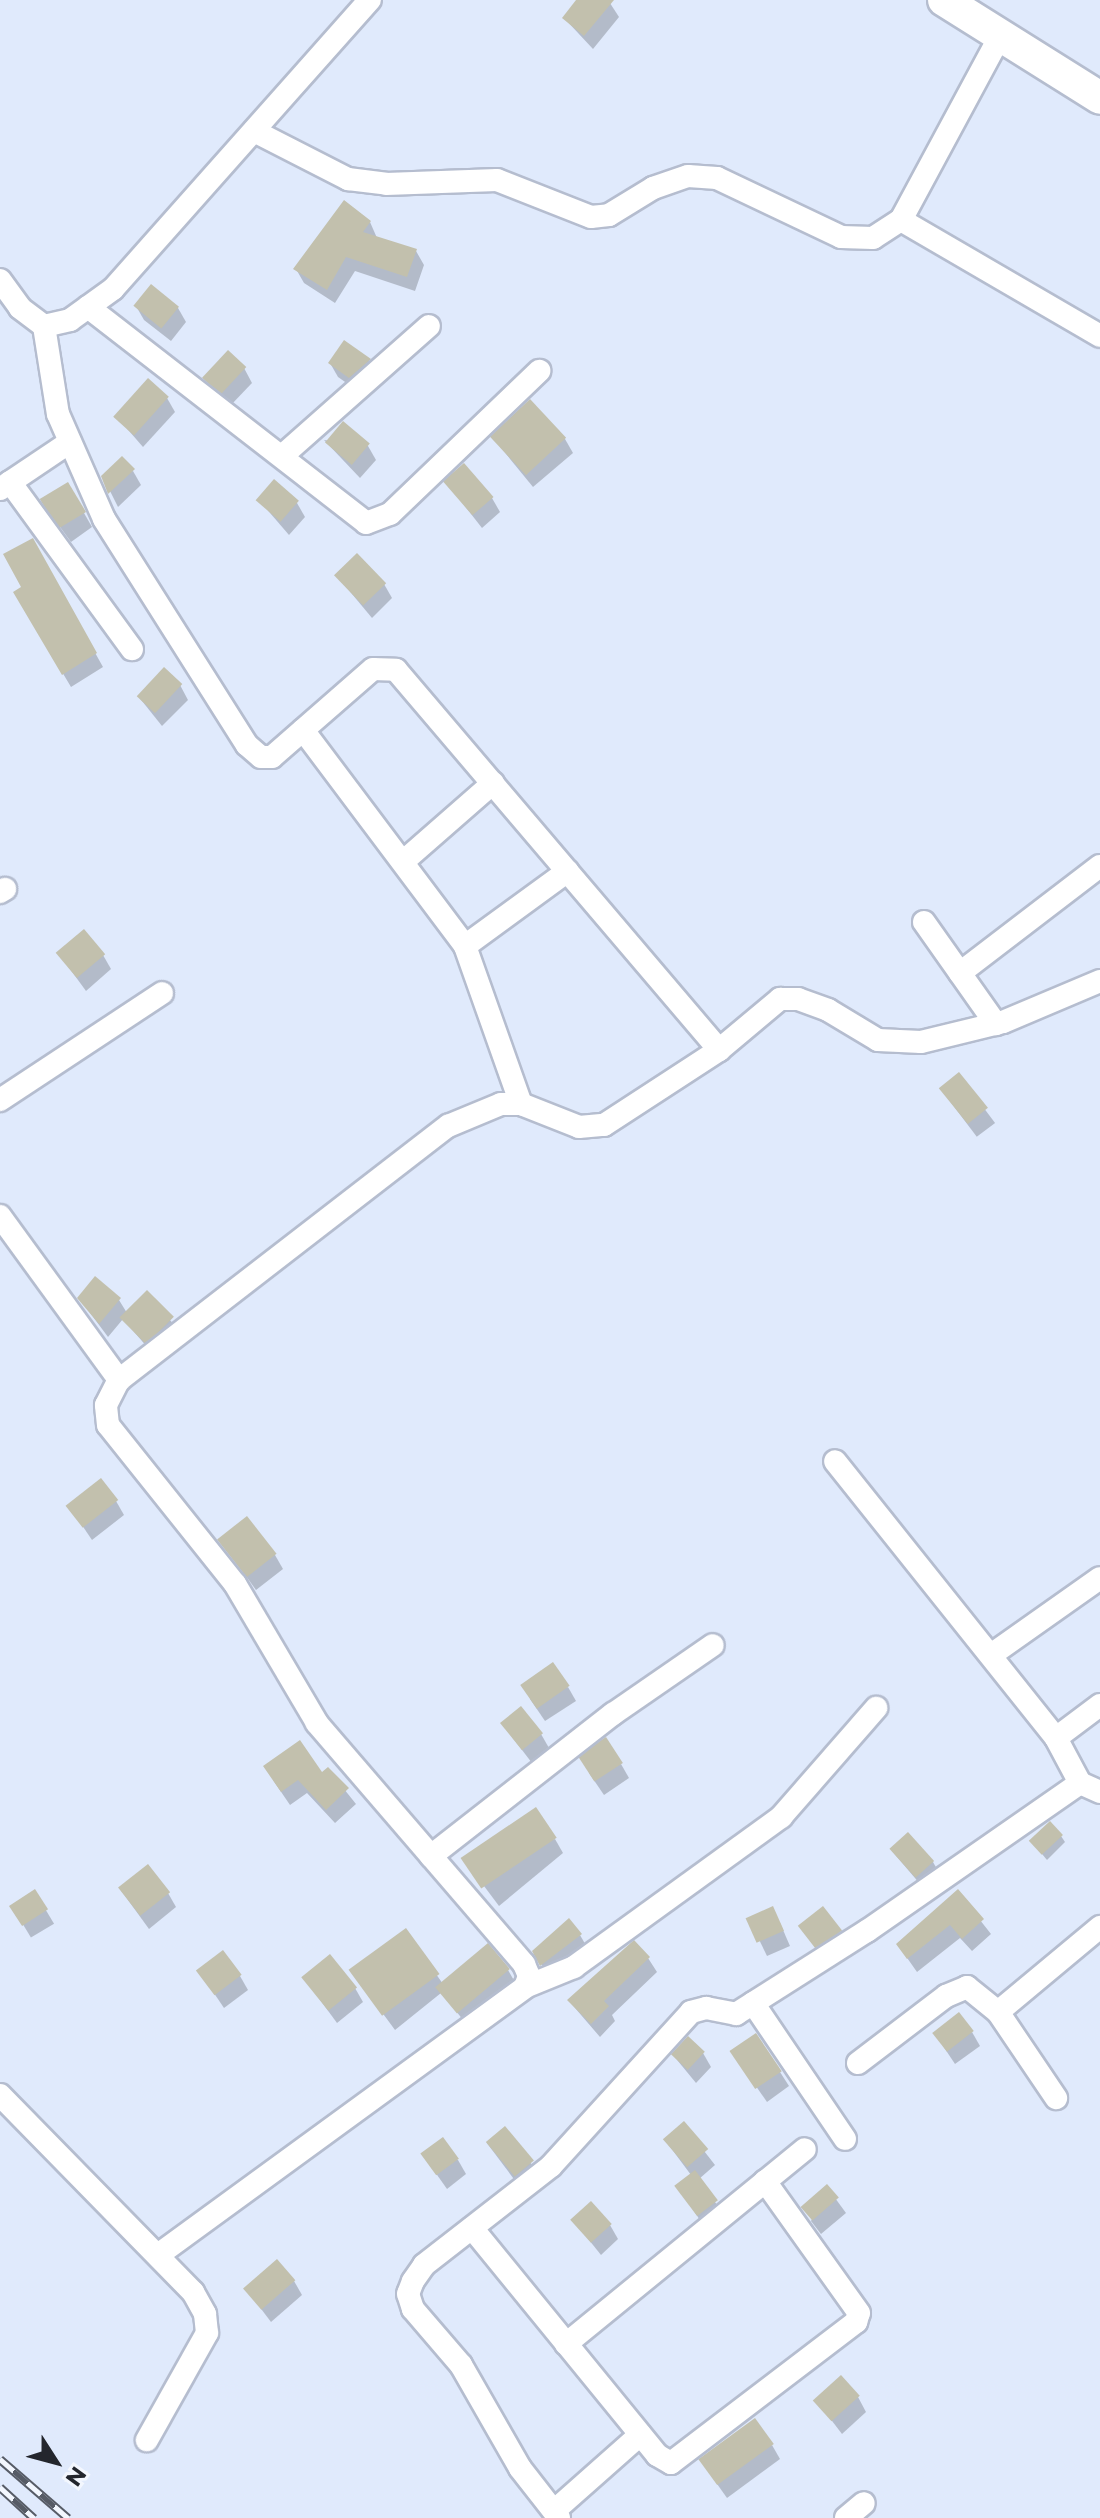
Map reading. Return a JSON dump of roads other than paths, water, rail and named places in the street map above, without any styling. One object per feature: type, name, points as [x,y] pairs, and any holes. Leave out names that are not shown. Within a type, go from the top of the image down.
[{"type":"street","points":[[44,326],[70,320],[113,289],[370,0]]},
{"type":"street","points":[[944,0],[1099,97]]},
{"type":"street","points":[[254,131],[348,179],[386,184],[497,180],[591,217],[609,215],[653,188],[688,176],[717,178],[841,237],[873,238],[901,220],[1000,36]]},
{"type":"street","points":[[901,220],[1100,336]]},
{"type":"street","points":[[3,289],[20,308],[44,326],[58,414],[104,519],[247,745],[261,757],[272,757],[373,669],[385,667],[396,670],[719,1050]]},
{"type":"street","points":[[88,307],[366,523],[378,523],[539,371]]},
{"type":"street","points":[[282,456],[429,326]]},
{"type":"street","points":[[70,442],[5,486],[132,649]]},
{"type":"street","points":[[303,730],[405,860],[465,946],[521,1104]]},
{"type":"street","points":[[405,860],[493,783]]},
{"type":"street","points":[[960,973],[1100,866]]},
{"type":"street","points":[[465,946],[568,871]]},
{"type":"street","points":[[924,922],[996,1024]]},
{"type":"street","points":[[525,1987],[529,1976],[524,1964],[317,1723],[235,1584],[108,1425],[106,1405],[119,1380],[448,1126],[501,1104],[521,1104],[579,1127],[604,1125],[719,1050],[780,999],[798,999],[828,1010],[878,1040],[921,1042],[996,1024],[1100,981]]},
{"type":"street","points":[[0,1100],[162,993]]},
{"type":"street","points":[[0,1216],[119,1380]]},
{"type":"street","points":[[640,2435],[557,2515],[520,2468],[461,2365],[413,2309],[408,2294],[424,2265],[551,2166],[691,2012],[706,2008],[727,2015],[753,2003],[1090,1788],[1056,1738],[835,1461]]},
{"type":"street","points":[[991,1655],[1100,1578]]},
{"type":"street","points":[[431,1856],[613,1714],[713,1645]]},
{"type":"street","points":[[1056,1738],[1100,1705]]},
{"type":"street","points":[[158,2255],[525,1987],[574,1967],[781,1817],[876,1708]]},
{"type":"street","points":[[998,2012],[1100,1927]]},
{"type":"street","points":[[858,2063],[946,1996],[967,1987],[998,2012],[1056,2098]]},
{"type":"street","points":[[753,2003],[845,2139]]},
{"type":"street","points":[[0,2095],[193,2292],[205,2314],[207,2333],[147,2440]]},
{"type":"street","points":[[566,2344],[805,2149]]},
{"type":"street","points":[[472,2228],[640,2435],[657,2455],[671,2463],[680,2460],[856,2322],[859,2313],[853,2300],[765,2181]]},
{"type":"street","points":[[846,2518],[864,2503]]},
{"type":"railway","points":[[0,2459],[68,2518]]},
{"type":"railway","points":[[0,2487],[34,2518]]}]
